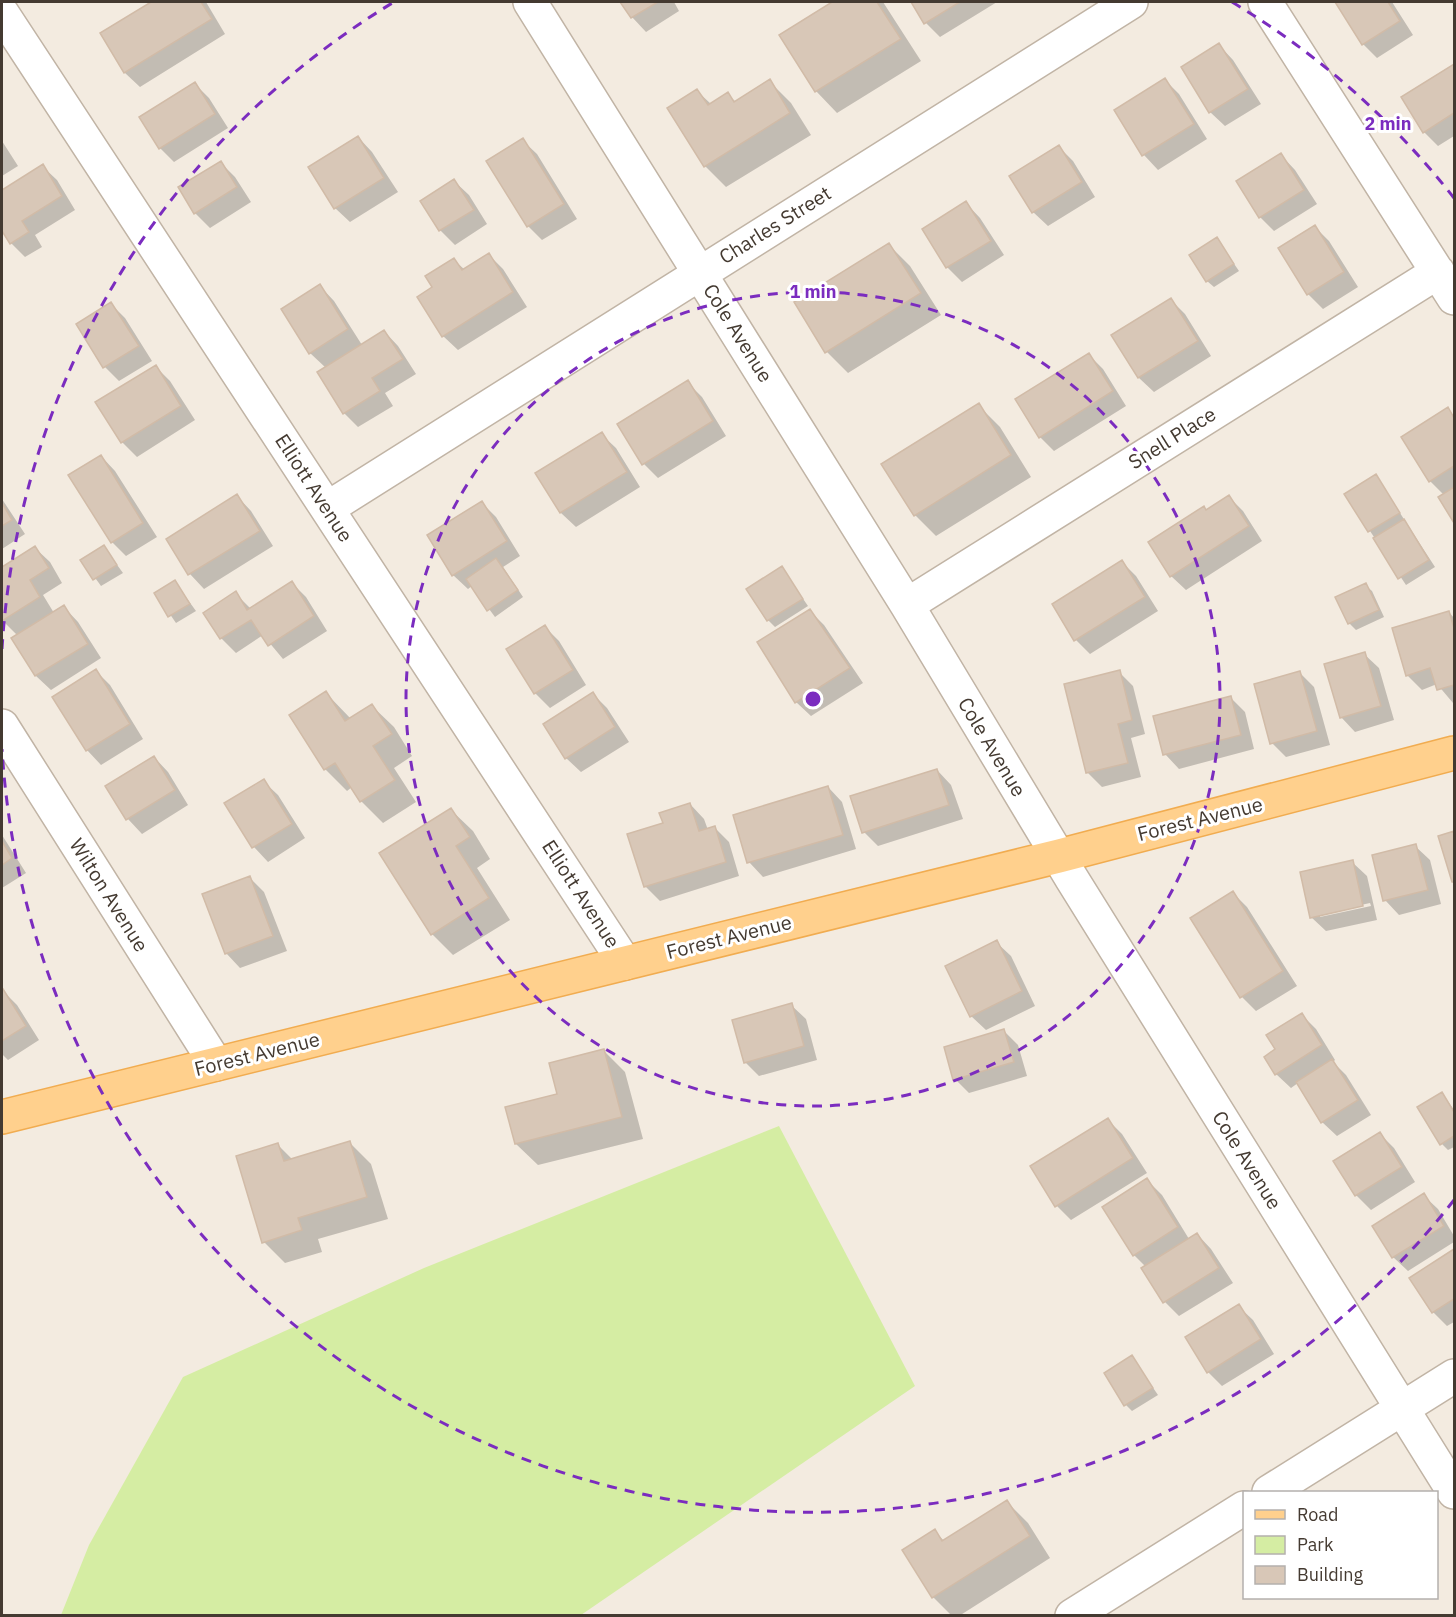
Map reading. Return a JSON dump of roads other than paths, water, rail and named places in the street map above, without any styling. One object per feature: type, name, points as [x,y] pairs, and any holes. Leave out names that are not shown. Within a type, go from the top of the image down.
[{"type":"main road","name":"Forest Avenue","points":[[2,1117],[1059,856],[1455,753]]},
{"type":"street","name":"Cole Avenue","points":[[530,2],[907,605],[1059,856],[1455,1492]]},
{"type":"street","name":"Charles Street","points":[[328,508],[1131,2]]},
{"type":"street","points":[[1265,2],[1446,285]]},
{"type":"street","name":"Elliott Avenue","points":[[10,10],[328,508],[625,963]]},
{"type":"street","name":"Snell Place","points":[[907,605],[1446,285]]},
{"type":"street","name":"Wilton Avenue","points":[[2,726],[216,1064]]},
{"type":"street","points":[[1271,1491],[1455,1376]]},
{"type":"street","points":[[1072,1616],[1243,1509]]}]
